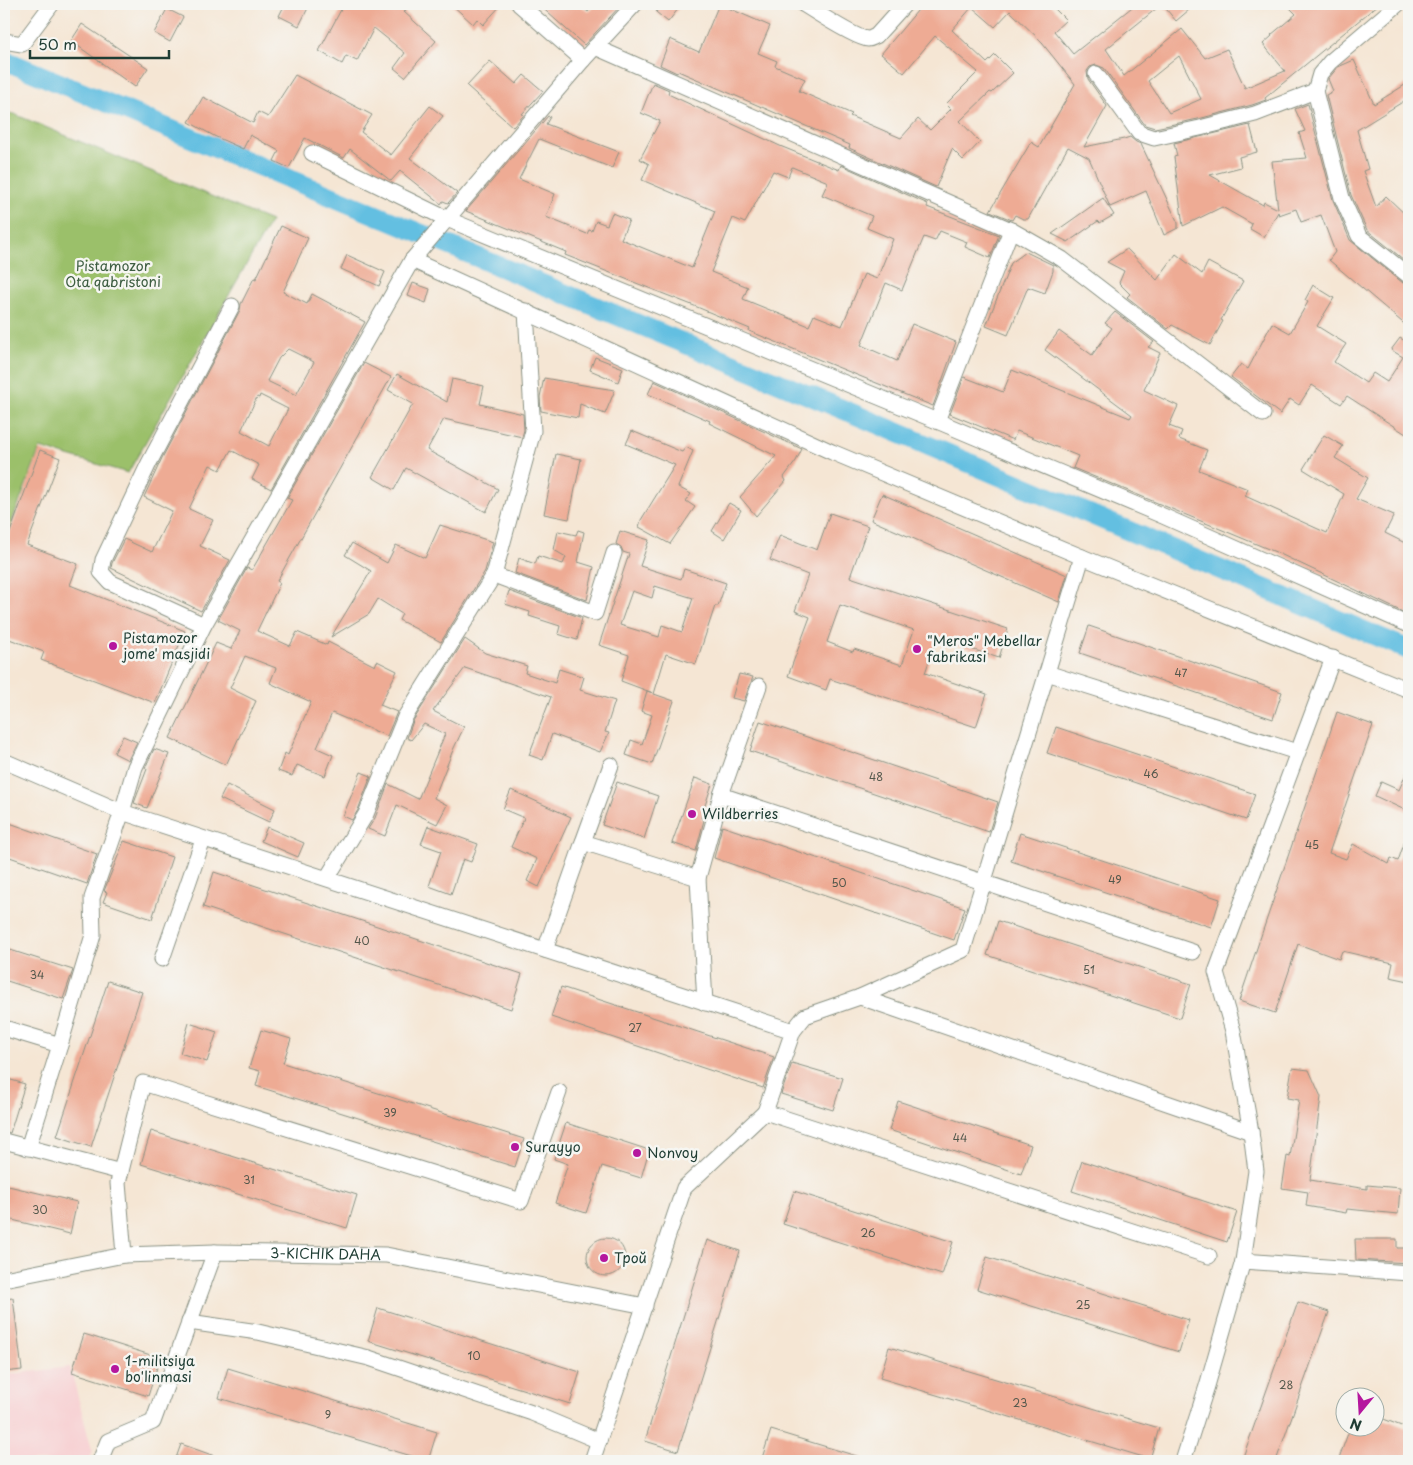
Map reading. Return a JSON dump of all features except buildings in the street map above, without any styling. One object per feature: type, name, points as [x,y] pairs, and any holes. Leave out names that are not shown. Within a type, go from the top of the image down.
[{"type":"street","points":[[4,41],[22,44],[52,4]]},
{"type":"street","points":[[519,4],[583,60]]},
{"type":"street","points":[[28,1148],[92,935],[92,898],[136,767],[204,625],[412,260],[583,60],[634,4]]},
{"type":"street","points":[[803,4],[846,30],[865,39],[876,36],[905,4]]},
{"type":"street","points":[[1398,4],[1330,62],[1320,74],[1314,91],[1342,198],[1359,236],[1409,276]]},
{"type":"street","points":[[595,47],[1011,230],[1062,259],[1263,414]]},
{"type":"street","points":[[1096,74],[1139,133],[1154,138],[1255,114],[1314,91]]},
{"type":"street","points":[[312,153],[446,219],[937,420],[1163,516],[1409,625]]},
{"type":"street","points":[[937,420],[1011,230]]},
{"type":"street","points":[[412,260],[832,452],[1409,690]]},
{"type":"street","points":[[204,625],[110,582],[101,572],[103,560],[149,463],[232,306]]},
{"type":"street","points":[[327,878],[366,814],[405,717],[494,575],[533,431],[526,311]]},
{"type":"street","points":[[494,575],[595,612],[614,553]]},
{"type":"street","points":[[592,1461],[684,1188],[765,1112],[793,1031],[805,1016],[860,997],[963,950],[1082,556]]},
{"type":"street","points":[[1183,1461],[1244,1262],[1256,1171],[1252,1132],[1232,1031],[1216,972],[1332,658]]},
{"type":"street","points":[[1047,673],[1297,752]]},
{"type":"street","points":[[705,1003],[698,878],[721,794],[759,686]]},
{"type":"street","points":[[4,761],[122,812],[202,840],[327,878],[793,1031]]},
{"type":"street","points":[[545,950],[611,765]]},
{"type":"street","points":[[721,794],[1193,952]]},
{"type":"street","points":[[162,959],[202,840]]},
{"type":"street","points":[[583,842],[698,878]]},
{"type":"street","points":[[860,997],[1252,1132]]},
{"type":"street","points":[[4,1028],[60,1046]]},
{"type":"street","points":[[124,1255],[118,1183],[142,1083],[521,1201],[559,1092]]},
{"type":"street","points":[[765,1112],[1209,1256]]},
{"type":"street","points":[[4,1141],[121,1172]]},
{"type":"street","points":[[100,1461],[108,1441],[153,1422],[215,1252]]},
{"type":"street","name":"3-KICHIK DAHA","points":[[4,1279],[124,1255],[215,1252],[386,1255],[645,1306]]},
{"type":"street","points":[[1244,1262],[1409,1273]]},
{"type":"street","points":[[189,1322],[258,1332],[369,1358],[532,1413],[599,1440]]},
{"type":"shaded area","points":[[70,1367],[92,1450],[88,1461],[4,1461],[4,1375]]},
{"type":"green space","name":"Pistamozor Ota qabristoni","points":[[4,112],[14,114],[271,221],[128,473],[40,448],[4,543]]},
{"type":"waterway","points":[[4,60],[854,414],[1409,650]]},
{"type":"place","name":"Pistamozor jome' masjidi","points":[[113,646]]},
{"type":"place","name":"\"Meros\" Mebellar fabrikasi","points":[[917,649]]},
{"type":"place","name":"Wildberries","points":[[692,814]]},
{"type":"place","name":"Surayyo","points":[[515,1147]]},
{"type":"place","name":"Nonvoy","points":[[637,1153]]},
{"type":"place","name":"Трой","points":[[604,1258]]},
{"type":"place","name":"1-militsiya bo'linmasi","points":[[115,1369]]}]
